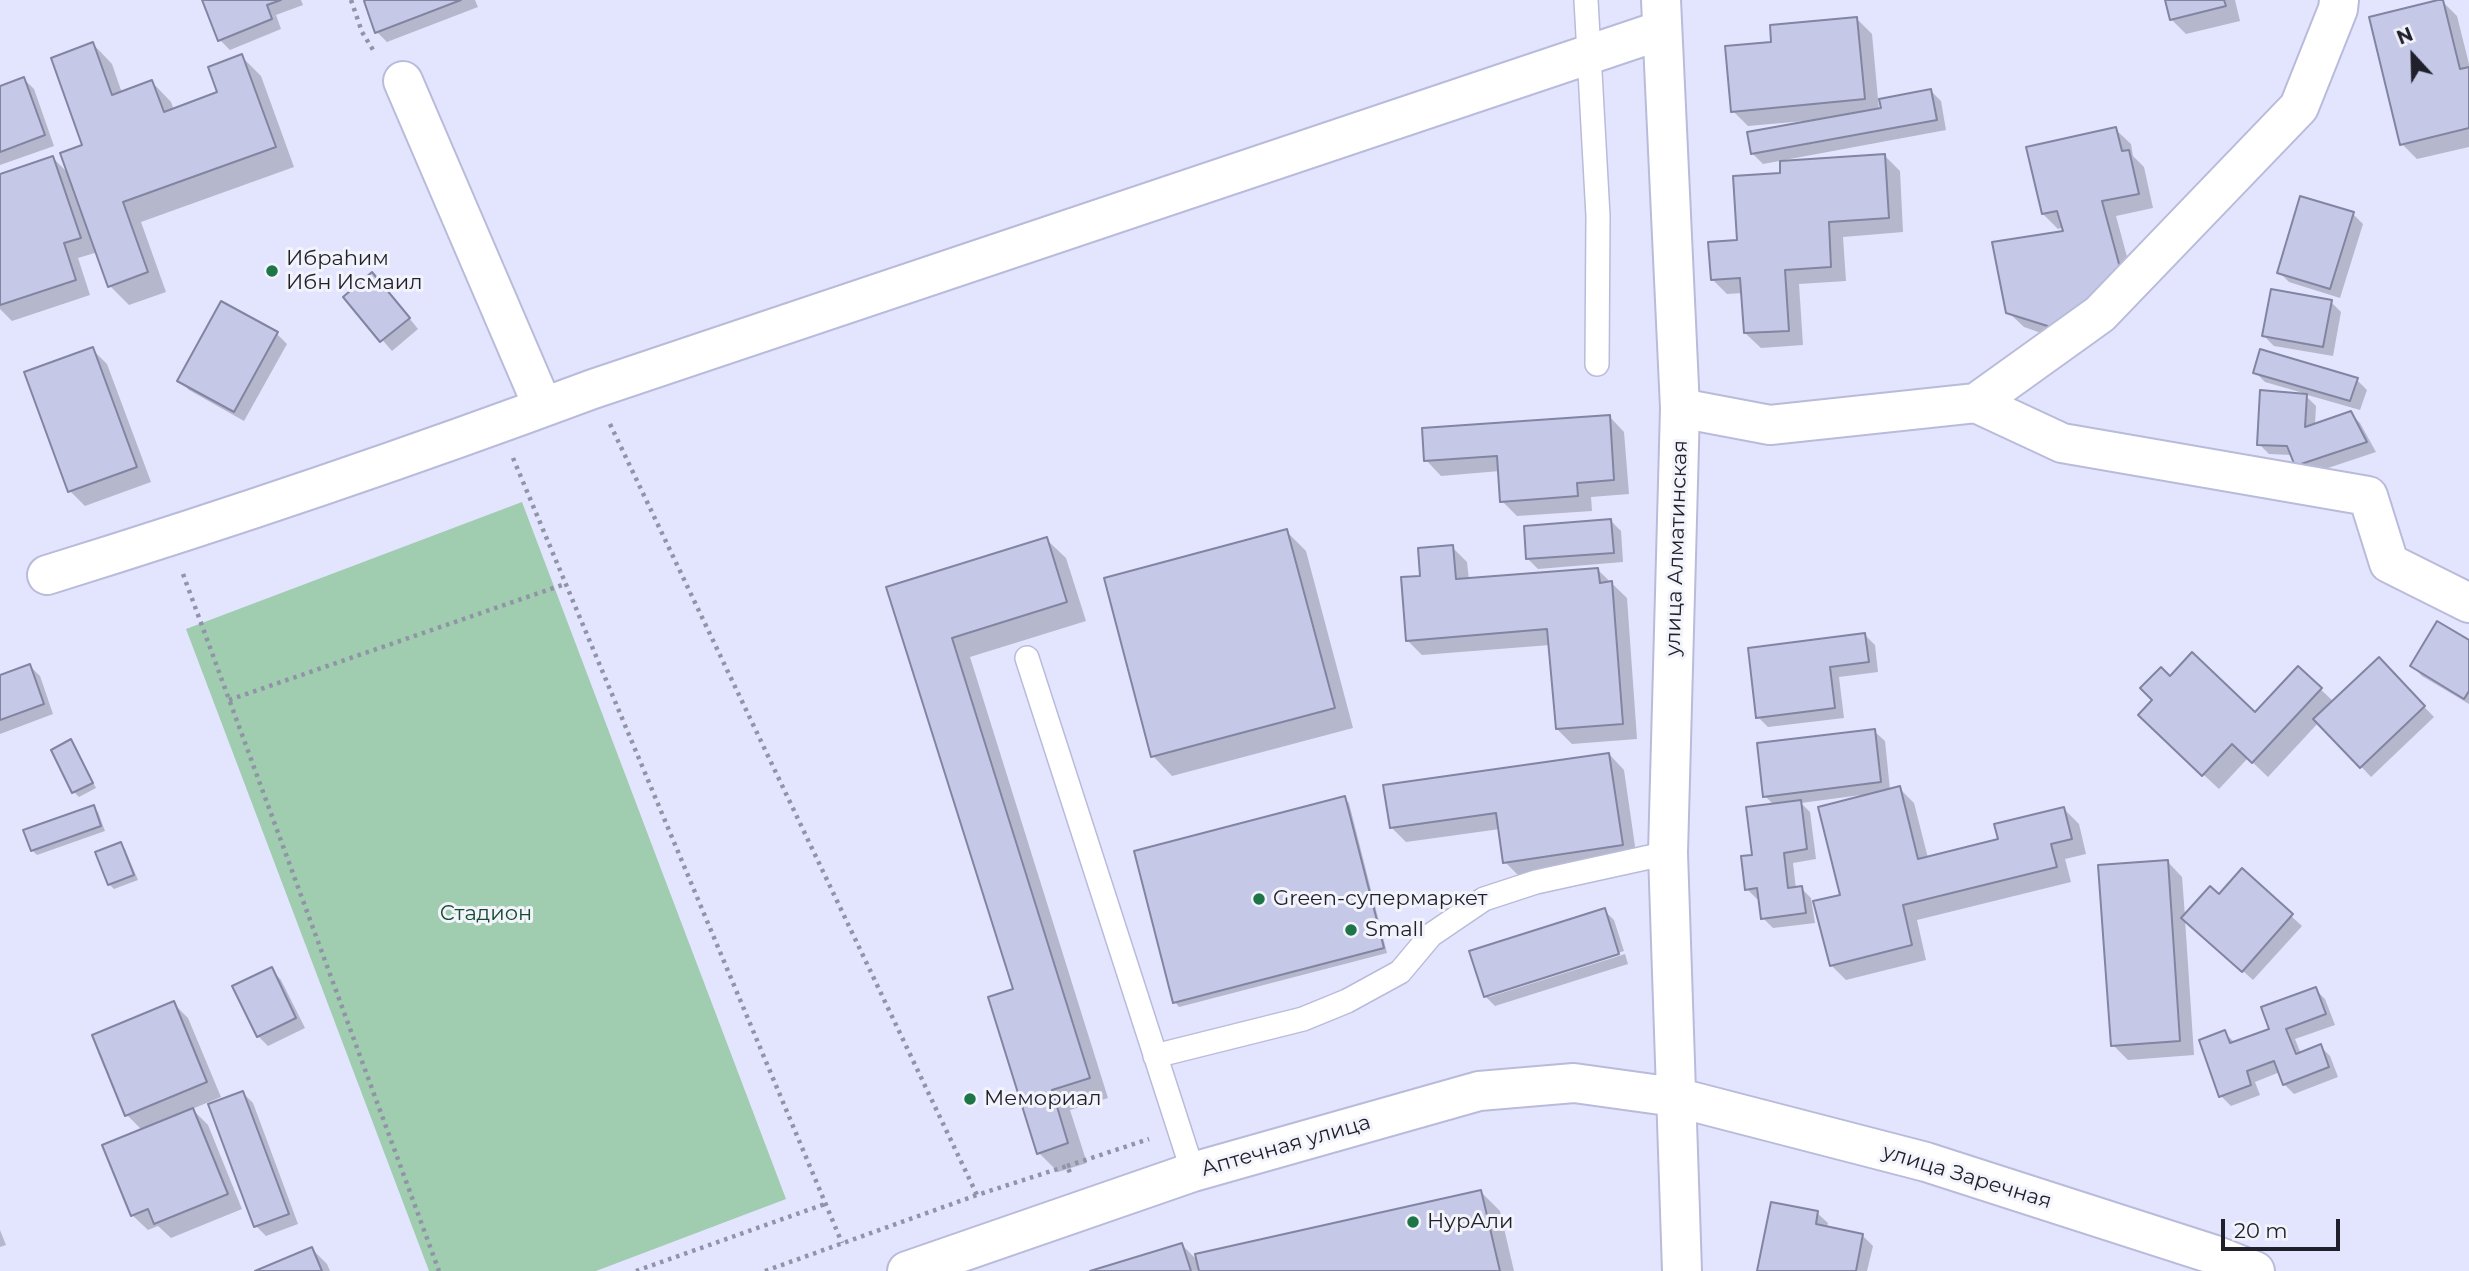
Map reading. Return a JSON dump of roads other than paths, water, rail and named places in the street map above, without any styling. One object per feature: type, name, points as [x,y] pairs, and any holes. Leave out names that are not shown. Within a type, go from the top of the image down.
[{"type":"street","points":[[1680,408],[1770,425],[1976,403],[2101,314],[2299,107],[2338,9],[2339,0]]},
{"type":"street","points":[[47,575],[169,537],[499,425],[593,389],[1587,55],[1661,15]]},
{"type":"street","name":"улица Алматинская","points":[[1661,15],[1680,408],[1668,853],[1682,1271]]},
{"type":"street","points":[[403,80],[543,407]]},
{"type":"street","points":[[1976,403],[2062,443],[2368,496],[2389,564],[2469,603]]},
{"type":"street","name":"Аптечная улица","points":[[907,1271],[1193,1172],[1479,1091],[1574,1083],[1675,1097]]},
{"type":"street","name":"улица Заречная","points":[[1675,1097],[1926,1162],[2212,1254],[2255,1271]]},
{"type":"lane","points":[[1586,0],[1598,216],[1597,364]]},
{"type":"lane","points":[[1027,658],[1193,1172]]},
{"type":"lane","points":[[1155,1056],[1303,1019],[1347,1001],[1401,972],[1431,935],[1484,898],[1536,882],[1668,853]]},
{"type":"place","name":"Ибраһим Ибн Исмаил","points":[[272,271]]},
{"type":"place","name":"Green-супермаркет","points":[[1259,899]]},
{"type":"place","name":"Small","points":[[1351,930]]},
{"type":"place","name":"Мемориал","points":[[970,1099]]},
{"type":"place","name":"НурАли","points":[[1413,1222]]},
{"type":"park label","name":"Стадион","points":[[486,914]]}]
